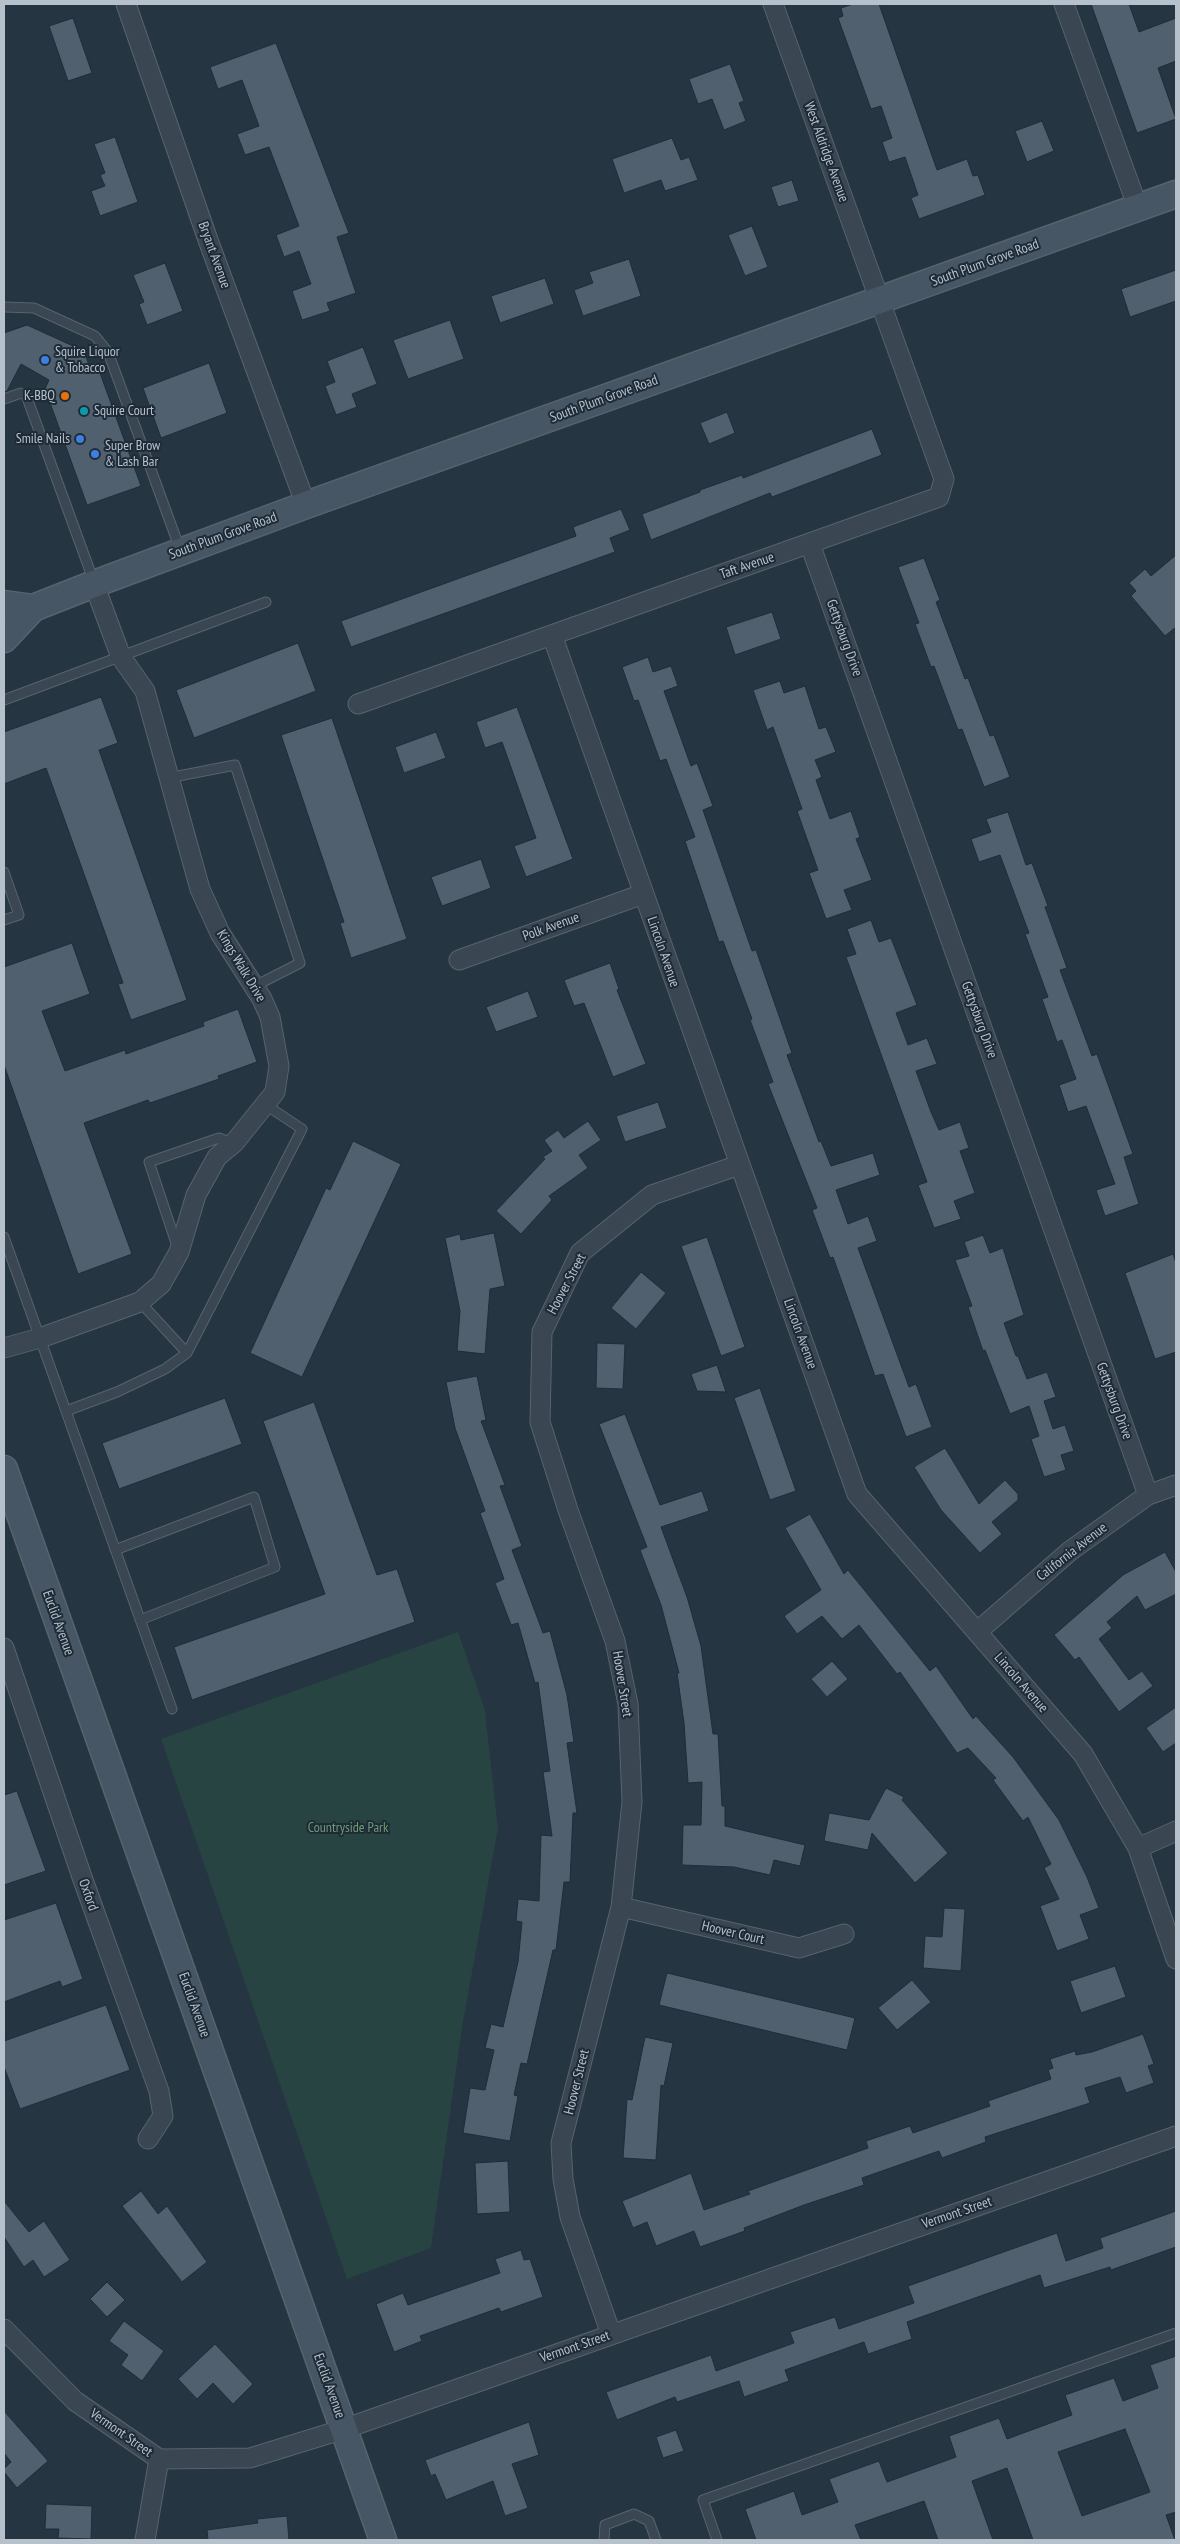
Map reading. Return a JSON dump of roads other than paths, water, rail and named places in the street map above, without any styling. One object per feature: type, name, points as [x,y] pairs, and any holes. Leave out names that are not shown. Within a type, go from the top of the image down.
[{"type":"main road","name":"South Plum Grove Road","points":[[4,639],[33,608],[94,584],[306,506],[1176,195]]},
{"type":"main road","name":"South Plum Grove Road","points":[[4,604],[33,608]]},
{"type":"main road","name":"Euclid Avenue","points":[[4,1469],[383,2540]]},
{"type":"street","name":"Bryant Avenue","points":[[126,4],[208,240],[306,506]]},
{"type":"street","name":"West Aldridge Avenue","points":[[773,4],[880,301]]},
{"type":"street","points":[[1064,4],[1138,208]]},
{"type":"street","name":"Taft Avenue","points":[[358,704],[939,497],[944,478],[880,301]]},
{"type":"street","name":"Gettysburg Drive","points":[[810,544],[1148,1495]]},
{"type":"street","name":"Kings Walk Drive","points":[[4,1348],[40,1338],[140,1302],[161,1284],[179,1252],[196,1195],[217,1157],[234,1144],[275,1092],[279,1066],[270,1017],[262,999],[220,933],[200,889],[145,691],[121,657],[94,584]]},
{"type":"street","name":"Lincoln Avenue","points":[[552,635],[857,1494],[1083,1754],[1138,1848],[1176,1959]]},
{"type":"street","name":"Polk Avenue","points":[[460,960],[643,894]]},
{"type":"street","name":"Hoover Street","points":[[612,2334],[570,2217],[562,2179],[561,2143],[622,1907],[632,1802],[628,1704],[615,1641],[568,1510],[540,1422],[542,1332],[580,1253],[652,1195],[739,1165]]},
{"type":"street","name":"California Avenue","points":[[977,1632],[1070,1551],[1148,1495],[1176,1485]]},
{"type":"street","name":"Oxford","points":[[4,1648],[8,1671],[159,2091],[163,2116],[148,2140]]},
{"type":"street","points":[[1138,1848],[1176,1831]]},
{"type":"street","name":"Hoover Court","points":[[622,1907],[798,1948],[844,1934]]},
{"type":"street","name":"Vermont Street","points":[[4,2329],[75,2401],[159,2459],[250,2458],[344,2429],[1176,2136]]},
{"type":"street","points":[[145,2540],[159,2459]]},
{"type":"lane","points":[[4,307],[34,308],[95,336],[108,352],[181,552]]},
{"type":"lane","points":[[4,399],[21,393],[26,395],[94,584]]},
{"type":"lane","points":[[4,700],[266,602]]},
{"type":"lane","points":[[168,778],[235,765],[300,963],[253,987]]},
{"type":"lane","points":[[4,872],[19,915],[4,920]]},
{"type":"lane","points":[[66,1411],[125,1388],[165,1369],[187,1353],[302,1129],[266,1105]]},
{"type":"lane","points":[[179,1252],[150,1162],[219,1138],[234,1144]]},
{"type":"lane","points":[[4,1237],[172,1709]]},
{"type":"lane","points":[[140,1302],[187,1353]]},
{"type":"lane","points":[[115,1550],[254,1497],[275,1567],[140,1620]]},
{"type":"lane","points":[[717,2540],[703,2500],[1176,2332]]},
{"type":"lane","points":[[604,2540],[605,2525],[634,2514],[649,2521],[656,2540]]},
{"type":"place","name":"Squire Liquor & Tobacco","points":[[45,360]]},
{"type":"place","name":"K-BBQ","points":[[65,396]]},
{"type":"place","name":"Squire Court","points":[[84,411]]},
{"type":"place","name":"Smile Nails","points":[[80,439]]},
{"type":"place","name":"Super Brow & Lash Bar","points":[[95,454]]},
{"type":"park label","name":"Countryside Park","points":[[348,1828]]}]
